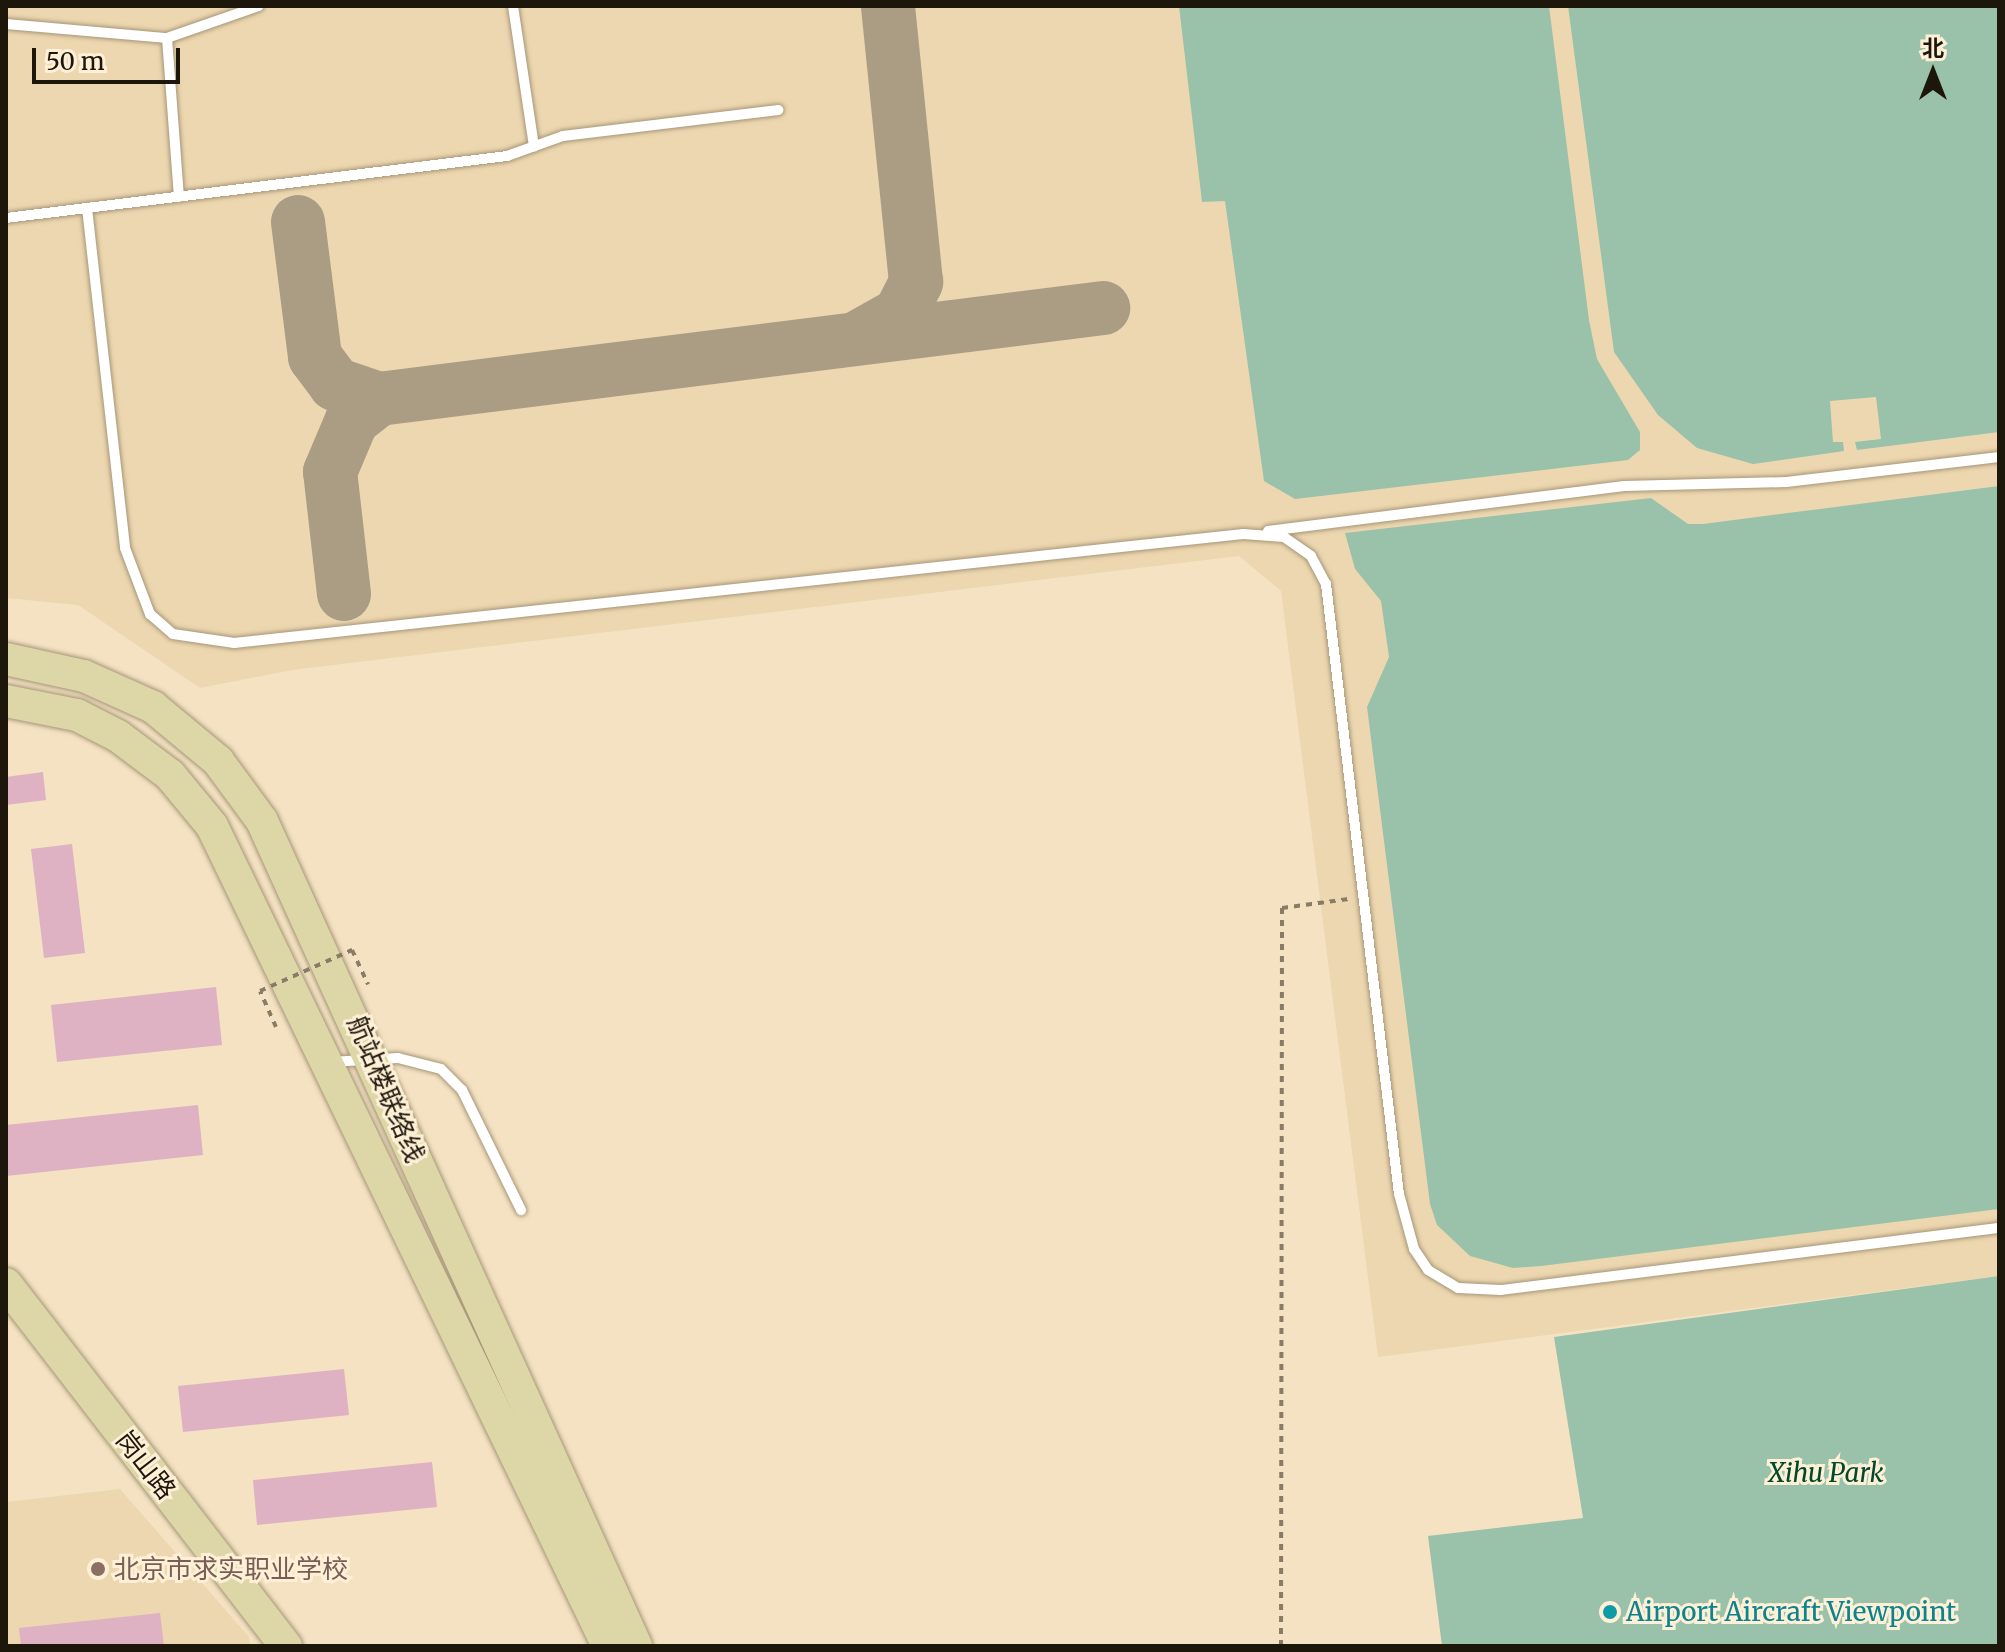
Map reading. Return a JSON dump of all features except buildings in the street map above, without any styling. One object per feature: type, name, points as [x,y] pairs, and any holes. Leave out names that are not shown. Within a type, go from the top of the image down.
[{"type":"main road","name":"航站楼联络线","points":[[6,659],[124,692],[218,761],[276,844],[373,1056],[530,1424],[636,1646]]},
{"type":"main road","name":"航站楼联络线","points":[[6,701],[92,721],[158,765],[197,804],[236,865],[324,1062],[608,1646]]},
{"type":"main road","name":"岗山路","points":[[6,1284],[286,1646]]},
{"type":"lane","points":[[6,24],[167,38],[259,6]]},
{"type":"lane","points":[[513,6],[534,146]]},
{"type":"lane","points":[[167,38],[179,197]]},
{"type":"lane","points":[[6,218],[507,156],[563,136],[778,110]]},
{"type":"lane","points":[[87,208],[125,548],[150,614],[173,634],[204,643],[1243,534],[1624,486],[1787,482],[1999,457]]},
{"type":"lane","points":[[1243,534],[1293,541],[1323,575],[1404,1218],[1420,1260],[1445,1283],[1501,1290],[1999,1228]]},
{"type":"lane","points":[[324,1062],[373,1056],[419,1061],[454,1080],[521,1210]]},
{"type":"path","points":[[1281,1646],[1282,908],[1365,896]]},
{"type":"path","points":[[276,1027],[260,991],[352,950],[368,985]]},
{"type":"shaded area","points":[[6,6],[1999,6],[1999,1276],[1378,1357],[1281,591],[1239,556],[292,670],[200,688],[78,605],[6,598]]},
{"type":"shaded area","name":"北京市求实职业学校","points":[[120,1489],[249,1637],[250,1646],[6,1646],[6,1502]]},
{"type":"green space","points":[[1179,6],[1549,6],[1589,320],[1597,359],[1640,432],[1640,450],[1628,460],[1295,499],[1264,481],[1225,201],[1202,202]]},
{"type":"green space","points":[[1568,6],[1999,6],[1999,432],[1857,450],[1855,442],[1881,439],[1876,397],[1830,401],[1833,442],[1843,442],[1844,451],[1753,464],[1697,448],[1658,415],[1614,352]]},
{"type":"green space","points":[[1999,486],[1999,1209],[1541,1266],[1513,1268],[1470,1256],[1437,1225],[1430,1204],[1367,707],[1389,657],[1381,601],[1355,569],[1345,533],[1651,498],[1688,524],[1703,524]]},
{"type":"green space","name":"Xihu Park","points":[[1999,1276],[1999,1646],[1442,1646],[1428,1536],[1583,1518],[1554,1337]]},
{"type":"taxiway","points":[[857,338],[900,314],[916,282],[888,6]]},
{"type":"taxiway","points":[[298,222],[315,357],[335,384],[379,399],[1103,308]]},
{"type":"taxiway","points":[[344,594],[330,472],[352,420],[379,399]]},
{"type":"place","name":"北京市求实职业学校","points":[[98,1569]]},
{"type":"place","name":"Airport Aircraft Viewpoint","points":[[1610,1612]]}]
